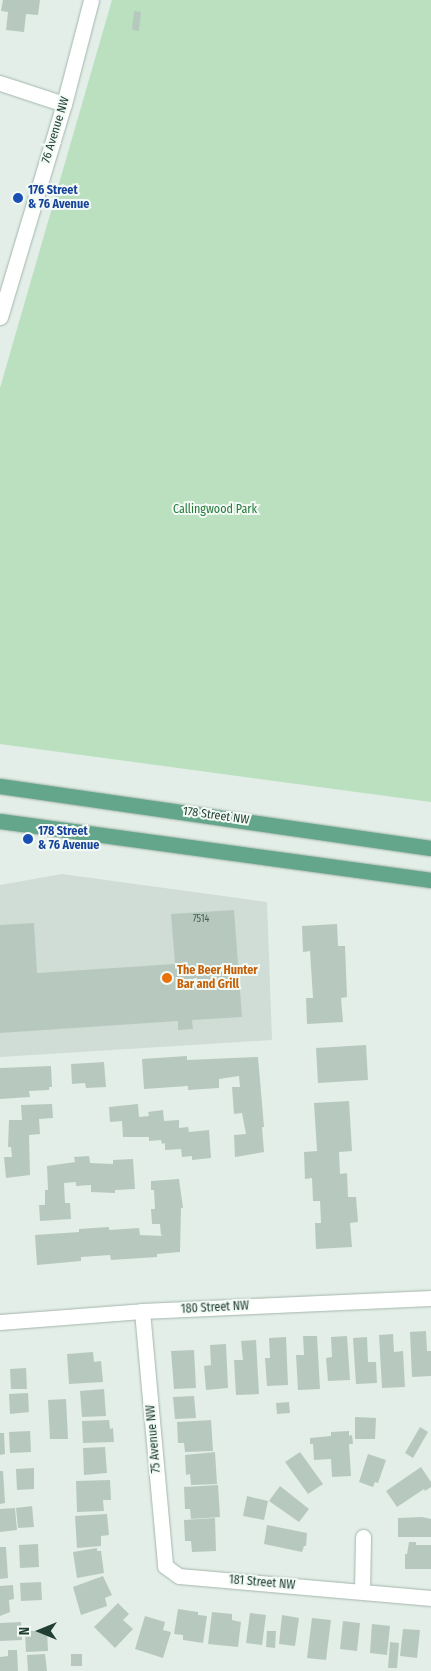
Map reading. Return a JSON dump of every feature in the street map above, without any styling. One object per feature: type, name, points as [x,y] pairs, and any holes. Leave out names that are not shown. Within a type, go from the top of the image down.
[{"type":"main road","name":"178 Street NW","points":[[0,786],[431,848]]},
{"type":"main road","points":[[0,821],[431,880]]},
{"type":"street","name":"76 Avenue NW","points":[[0,316],[64,104],[91,0]]},
{"type":"street","points":[[0,83],[64,104]]},
{"type":"street","name":"180 Street NW","points":[[0,1322],[142,1311],[431,1298]]},
{"type":"street","name":"75 Avenue NW","points":[[142,1311],[165,1566]]},
{"type":"street","points":[[362,1591],[363,1537]]},
{"type":"street","name":"181 Street NW","points":[[165,1566],[179,1576],[431,1598]]},
{"type":"shaded area","points":[[62,874],[267,902],[272,1040],[0,1057],[0,885]]},
{"type":"green space","name":"Callingwood Park","points":[[112,0],[431,0],[431,802],[0,744],[0,388]]},
{"type":"building","points":[[3,0],[40,0],[38,15],[26,14],[24,32],[6,30],[8,12],[1,11]]},
{"type":"building","points":[[134,11],[141,12],[139,31],[132,30]]},
{"type":"building","points":[[234,910],[242,1017],[192,1020],[193,1029],[178,1030],[178,1021],[0,1033],[0,925],[34,923],[37,973],[175,964],[171,914]]},
{"type":"building","points":[[337,924],[338,946],[345,946],[347,997],[341,998],[343,1022],[307,1024],[306,998],[313,998],[310,951],[303,952],[302,926]]},
{"type":"building","points":[[366,1045],[368,1080],[318,1083],[316,1048]]},
{"type":"building","points":[[187,1056],[187,1060],[258,1057],[264,1127],[262,1127],[264,1152],[235,1157],[234,1135],[246,1134],[242,1113],[234,1114],[232,1087],[240,1087],[239,1076],[219,1079],[219,1088],[188,1090],[188,1086],[144,1089],[142,1059]]},
{"type":"building","points":[[104,1062],[106,1087],[86,1088],[85,1083],[72,1084],[71,1064]]},
{"type":"building","points":[[51,1066],[52,1087],[49,1087],[49,1090],[29,1091],[30,1097],[0,1099],[0,1068]]},
{"type":"building","points":[[349,1101],[352,1151],[339,1152],[340,1174],[347,1173],[348,1197],[356,1197],[358,1222],[350,1223],[352,1247],[316,1249],[315,1223],[321,1223],[320,1201],[313,1201],[312,1178],[305,1179],[304,1152],[317,1151],[314,1103]]},
{"type":"building","points":[[52,1104],[53,1118],[39,1119],[40,1134],[29,1135],[30,1175],[6,1178],[4,1157],[12,1157],[11,1147],[8,1147],[9,1120],[22,1120],[21,1105]]},
{"type":"building","points":[[138,1104],[139,1117],[149,1116],[148,1112],[163,1110],[164,1121],[179,1120],[179,1128],[188,1127],[189,1132],[209,1130],[211,1158],[192,1160],[192,1156],[182,1157],[181,1149],[165,1150],[165,1143],[162,1144],[161,1140],[149,1141],[149,1137],[123,1137],[122,1121],[110,1122],[109,1107]]},
{"type":"building","points":[[89,1156],[90,1163],[113,1164],[113,1160],[133,1159],[135,1189],[115,1190],[115,1193],[91,1192],[91,1185],[76,1186],[76,1182],[64,1183],[65,1203],[70,1203],[71,1219],[40,1221],[39,1205],[45,1205],[45,1190],[48,1190],[47,1166],[75,1162],[74,1157]]},
{"type":"building","points":[[179,1179],[183,1208],[181,1208],[180,1252],[157,1254],[157,1257],[111,1260],[110,1255],[81,1257],[81,1261],[37,1265],[35,1235],[79,1232],[79,1229],[109,1227],[109,1230],[139,1228],[140,1235],[163,1236],[161,1235],[160,1224],[152,1224],[151,1209],[155,1209],[154,1190],[151,1190],[151,1181]]},
{"type":"building","points":[[426,1331],[427,1351],[431,1351],[431,1376],[412,1377],[410,1332]]},
{"type":"building","points":[[393,1334],[394,1352],[403,1351],[405,1387],[382,1388],[379,1335]]},
{"type":"building","points":[[303,1336],[317,1336],[320,1389],[298,1390],[296,1355],[304,1355]]},
{"type":"building","points":[[347,1336],[350,1380],[328,1381],[326,1358],[332,1357],[331,1337]]},
{"type":"building","points":[[286,1337],[288,1385],[267,1386],[265,1358],[270,1358],[269,1338]]},
{"type":"building","points":[[367,1337],[368,1362],[376,1362],[377,1383],[356,1384],[353,1338]]},
{"type":"building","points":[[256,1340],[259,1394],[236,1395],[234,1360],[243,1360],[241,1341]]},
{"type":"building","points":[[226,1344],[228,1388],[206,1390],[204,1366],[211,1365],[210,1345]]},
{"type":"building","points":[[194,1350],[196,1388],[174,1389],[171,1351]]},
{"type":"building","points":[[93,1352],[94,1362],[101,1361],[103,1382],[69,1384],[67,1354]]},
{"type":"building","points":[[26,1368],[27,1389],[11,1389],[10,1369]]},
{"type":"building","points":[[104,1389],[106,1416],[82,1417],[80,1391]]},
{"type":"building","points":[[28,1393],[29,1412],[10,1414],[9,1394]]},
{"type":"building","points":[[194,1396],[196,1418],[175,1419],[173,1397]]},
{"type":"building","points":[[66,1399],[68,1439],[50,1439],[48,1400]]},
{"type":"building","points":[[289,1402],[290,1413],[277,1414],[276,1403]]},
{"type":"building","points":[[355,1417],[376,1418],[375,1439],[355,1439]]},
{"type":"building","points":[[109,1420],[110,1429],[113,1428],[114,1442],[83,1443],[82,1421]]},
{"type":"building","points":[[211,1420],[213,1451],[185,1452],[184,1443],[178,1443],[177,1422]]},
{"type":"building","points":[[420,1427],[428,1432],[413,1458],[405,1453]]},
{"type":"building","points":[[30,1431],[31,1452],[10,1453],[9,1432]]},
{"type":"building","points":[[349,1431],[349,1436],[352,1435],[353,1444],[349,1444],[351,1476],[332,1477],[331,1459],[314,1460],[313,1444],[310,1444],[310,1438],[331,1436],[331,1432]]},
{"type":"building","points":[[0,1433],[4,1433],[5,1454],[0,1455]]},
{"type":"building","points":[[105,1447],[107,1473],[84,1475],[83,1448]]},
{"type":"building","points":[[215,1452],[217,1484],[191,1485],[190,1474],[186,1475],[185,1455]]},
{"type":"building","points":[[300,1452],[323,1484],[308,1494],[285,1462]]},
{"type":"building","points":[[368,1454],[386,1460],[378,1483],[375,1482],[373,1487],[359,1482]]},
{"type":"building","points":[[421,1467],[431,1482],[431,1487],[425,1491],[424,1489],[397,1507],[386,1491]]},
{"type":"building","points":[[34,1468],[34,1489],[17,1490],[16,1469]]},
{"type":"building","points":[[0,1471],[3,1471],[5,1503],[0,1504]]},
{"type":"building","points":[[110,1480],[111,1500],[103,1500],[104,1511],[77,1512],[76,1481]]},
{"type":"building","points":[[218,1485],[220,1517],[191,1519],[190,1509],[185,1509],[184,1487]]},
{"type":"building","points":[[280,1486],[309,1509],[299,1522],[269,1501]]},
{"type":"building","points":[[247,1496],[268,1501],[264,1520],[243,1516]]},
{"type":"building","points":[[32,1506],[34,1527],[18,1528],[16,1508]]},
{"type":"building","points":[[15,1508],[17,1530],[0,1532],[0,1509]]},
{"type":"building","points":[[107,1514],[109,1535],[101,1536],[101,1546],[77,1548],[75,1516]]},
{"type":"building","points":[[422,1517],[431,1519],[431,1537],[398,1537],[398,1518]]},
{"type":"building","points":[[215,1518],[216,1551],[192,1552],[191,1541],[185,1541],[184,1520]]},
{"type":"building","points":[[267,1525],[307,1533],[306,1546],[304,1546],[302,1552],[264,1544]]},
{"type":"building","points":[[409,1542],[416,1542],[416,1545],[431,1545],[431,1569],[405,1569],[405,1554],[407,1554]]},
{"type":"building","points":[[38,1544],[39,1567],[20,1568],[19,1545]]},
{"type":"building","points":[[0,1547],[6,1547],[8,1578],[0,1579]]},
{"type":"building","points":[[97,1548],[97,1551],[101,1551],[104,1573],[77,1578],[73,1552]]},
{"type":"building","points":[[103,1576],[112,1595],[105,1598],[107,1606],[81,1615],[73,1587]]},
{"type":"building","points":[[41,1582],[42,1600],[21,1601],[20,1583]]},
{"type":"building","points":[[13,1585],[14,1599],[9,1600],[10,1612],[0,1616],[0,1586]]},
{"type":"building","points":[[118,1603],[129,1614],[123,1620],[133,1629],[115,1648],[94,1627]]},
{"type":"building","points":[[178,1609],[198,1612],[198,1615],[207,1616],[203,1643],[183,1640],[183,1635],[174,1634]]},
{"type":"building","points":[[212,1612],[232,1614],[232,1620],[241,1622],[238,1647],[208,1644]]},
{"type":"building","points":[[250,1613],[266,1615],[262,1645],[246,1643]]},
{"type":"building","points":[[282,1615],[299,1618],[295,1646],[279,1644]]},
{"type":"building","points":[[145,1616],[165,1622],[163,1630],[171,1632],[163,1658],[135,1649]]},
{"type":"building","points":[[312,1618],[331,1620],[326,1660],[307,1658]]},
{"type":"building","points":[[343,1621],[360,1623],[357,1651],[340,1649]]},
{"type":"building","points":[[21,1622],[22,1640],[0,1641],[0,1623]]},
{"type":"building","points":[[372,1624],[390,1626],[387,1655],[370,1653]]},
{"type":"building","points":[[403,1629],[420,1630],[417,1658],[400,1656]]},
{"type":"building","points":[[25,1631],[47,1631],[48,1651],[26,1652]]},
{"type":"building","points":[[267,1631],[276,1631],[275,1648],[266,1647]]},
{"type":"building","points":[[390,1642],[399,1643],[397,1668],[388,1668]]},
{"type":"building","points":[[8,1650],[17,1650],[18,1671],[0,1671],[0,1657],[8,1656]]},
{"type":"building","points":[[45,1654],[47,1671],[28,1671],[27,1655]]},
{"type":"building","points":[[71,1654],[82,1654],[82,1666],[71,1666]]},
{"type":"place","name":"176 Street & 76 Avenue","points":[[18,198]]},
{"type":"place","name":"178 Street & 76 Avenue","points":[[28,839]]},
{"type":"place","name":"The Beer Hunter Bar and Grill","points":[[167,978]]}]
